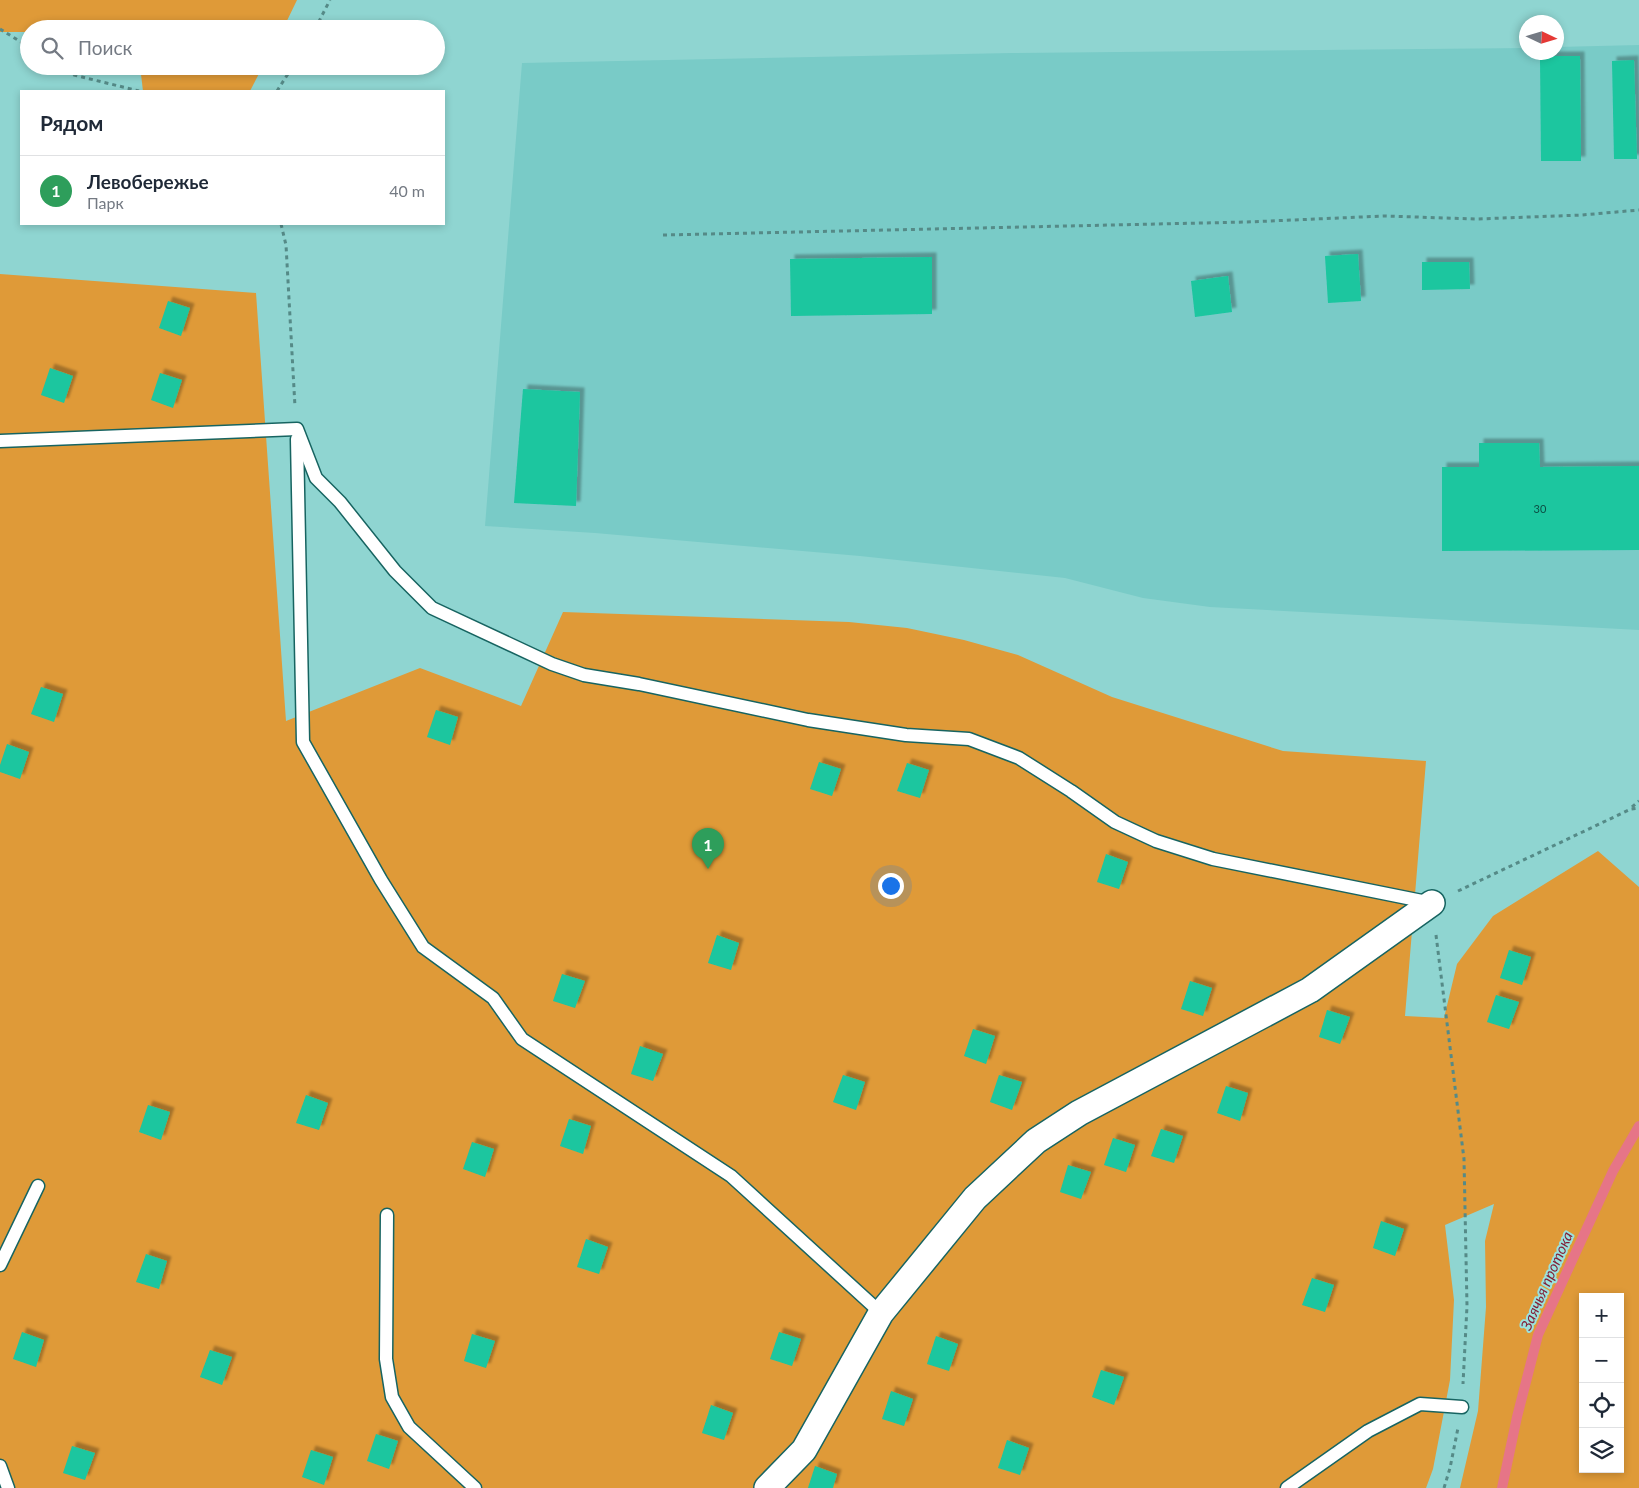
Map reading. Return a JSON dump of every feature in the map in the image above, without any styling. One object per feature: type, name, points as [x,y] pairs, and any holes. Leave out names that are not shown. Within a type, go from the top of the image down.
[{"type":"street","points":[[767,1488],[804,1450],[881,1313],[976,1198],[1036,1141],[1079,1113],[1310,990],[1432,903]]},
{"type":"lane","points":[[0,441],[297,430]]},
{"type":"lane","points":[[297,430],[316,478],[340,502],[395,571],[432,608],[552,664],[584,675],[639,684],[808,720],[906,735],[969,740],[1019,758],[1115,822],[1156,842],[1213,859],[1432,903]]},
{"type":"lane","points":[[297,430],[303,742],[381,880],[423,947],[493,998],[522,1039],[731,1176],[881,1313]]},
{"type":"lane","points":[[0,1265],[38,1186]]},
{"type":"lane","points":[[388,1215],[386,1359],[392,1397],[409,1427],[474,1488]]},
{"type":"lane","points":[[1286,1488],[1368,1431],[1420,1404],[1462,1407]]},
{"type":"lane","points":[[0,1466],[8,1488]]},
{"type":"path","points":[[320,20],[330,0]]},
{"type":"path","points":[[0,30],[20,42]]},
{"type":"path","points":[[74,75],[135,90]]},
{"type":"path","points":[[278,90],[287,75]]},
{"type":"path","points":[[663,235],[1247,222],[1384,216],[1477,219],[1582,215],[1639,210]]},
{"type":"path","points":[[281,225],[286,245],[297,430]]},
{"type":"path","points":[[1631,809],[1639,801]]},
{"type":"path","points":[[1444,1488],[1450,1468],[1462,1407],[1467,1306],[1464,1159],[1432,903],[1631,809],[1639,808]]},
{"type":"shaded area","points":[[0,0],[297,0],[287,20],[20,20],[20,32],[0,32]]},
{"type":"shaded area","points":[[1639,45],[1639,630],[1210,607],[1143,598],[1065,578],[860,556],[595,533],[485,526],[522,63],[1012,53],[1519,48],[1519,60],[1564,60],[1564,47]]},
{"type":"shaded area","points":[[141,75],[258,75],[251,90],[143,90]]},
{"type":"shaded area","points":[[0,274],[256,293],[286,721],[420,668],[521,706],[563,612],[849,622],[907,628],[964,640],[1018,655],[1112,697],[1283,751],[1426,761],[1405,1016],[1444,1018],[1457,964],[1493,916],[1598,851],[1639,887],[1639,1488],[1460,1488],[1478,1411],[1486,1307],[1485,1241],[1494,1204],[1445,1225],[1454,1300],[1450,1380],[1433,1469],[1426,1488],[0,1488]]},
{"type":"building","points":[[1564,56],[1580,56],[1581,161],[1541,161],[1540,60],[1564,60]]},
{"type":"building","points":[[1634,60],[1637,159],[1614,159],[1612,61]]},
{"type":"building","points":[[1358,254],[1361,301],[1328,303],[1325,256]]},
{"type":"building","points":[[932,257],[932,314],[791,316],[790,259]]},
{"type":"building","points":[[1422,262],[1469,262],[1470,289],[1422,290]]},
{"type":"building","points":[[1228,276],[1232,312],[1195,317],[1191,281]]},
{"type":"building","points":[[168,301],[190,308],[181,336],[159,328]]},
{"type":"building","points":[[50,368],[73,376],[64,403],[41,395]]},
{"type":"building","points":[[160,373],[182,380],[173,408],[151,400]]},
{"type":"building","points":[[523,389],[580,392],[576,506],[514,503]]},
{"type":"building","points":[[1479,443],[1539,443],[1540,467],[1639,466],[1639,550],[1442,551],[1442,467],[1479,467]]},
{"type":"building","points":[[41,687],[63,694],[54,722],[31,714]]},
{"type":"building","points":[[436,710],[458,717],[450,745],[427,737]]},
{"type":"building","points":[[7,744],[29,752],[20,779],[0,772],[0,765]]},
{"type":"building","points":[[819,762],[841,769],[832,796],[810,789]]},
{"type":"building","points":[[907,763],[929,770],[920,798],[897,791]]},
{"type":"building","points":[[1106,854],[1128,862],[1119,889],[1097,882]]},
{"type":"building","points":[[717,935],[739,943],[731,970],[708,963]]},
{"type":"building","points":[[1509,950],[1531,957],[1522,985],[1500,978]]},
{"type":"building","points":[[562,974],[585,981],[575,1008],[553,1001]]},
{"type":"building","points":[[1190,981],[1212,988],[1203,1016],[1181,1009]]},
{"type":"building","points":[[1496,995],[1519,1002],[1509,1029],[1487,1022]]},
{"type":"building","points":[[1327,1010],[1350,1017],[1340,1044],[1319,1037]]},
{"type":"building","points":[[973,1029],[995,1036],[986,1064],[964,1056]]},
{"type":"building","points":[[640,1046],[663,1054],[653,1081],[631,1074]]},
{"type":"building","points":[[843,1075],[865,1082],[856,1110],[833,1102]]},
{"type":"building","points":[[999,1075],[1022,1082],[1012,1110],[990,1102]]},
{"type":"building","points":[[1226,1086],[1248,1093],[1240,1121],[1217,1113]]},
{"type":"building","points":[[306,1095],[328,1103],[319,1130],[296,1123]]},
{"type":"building","points":[[148,1105],[170,1112],[161,1140],[139,1132]]},
{"type":"building","points":[[569,1119],[591,1126],[583,1154],[560,1146]]},
{"type":"building","points":[[1161,1129],[1183,1136],[1174,1163],[1151,1156]]},
{"type":"building","points":[[1113,1138],[1135,1145],[1126,1172],[1104,1165]]},
{"type":"building","points":[[472,1142],[494,1149],[485,1177],[463,1169]]},
{"type":"building","points":[[1068,1165],[1091,1172],[1081,1199],[1060,1192]]},
{"type":"building","points":[[1381,1221],[1404,1229],[1395,1256],[1373,1248]]},
{"type":"building","points":[[586,1239],[608,1247],[599,1274],[577,1267]]},
{"type":"building","points":[[146,1254],[167,1261],[159,1289],[136,1282]]},
{"type":"building","points":[[1312,1278],[1334,1285],[1325,1312],[1302,1305]]},
{"type":"building","points":[[22,1332],[44,1340],[36,1367],[13,1359]]},
{"type":"building","points":[[779,1332],[801,1339],[792,1366],[770,1359]]},
{"type":"building","points":[[472,1334],[495,1341],[486,1368],[464,1361]]},
{"type":"building","points":[[936,1336],[958,1344],[949,1371],[927,1364]]},
{"type":"building","points":[[210,1350],[232,1357],[222,1385],[200,1377]]},
{"type":"building","points":[[1101,1370],[1124,1377],[1114,1405],[1092,1397]]},
{"type":"building","points":[[891,1391],[913,1399],[904,1426],[882,1419]]},
{"type":"building","points":[[711,1405],[733,1413],[724,1440],[702,1433]]},
{"type":"building","points":[[376,1434],[398,1441],[389,1469],[367,1461]]},
{"type":"building","points":[[1007,1440],[1029,1448],[1020,1475],[998,1468]]},
{"type":"building","points":[[72,1446],[95,1453],[85,1480],[63,1473]]},
{"type":"building","points":[[311,1450],[333,1457],[324,1485],[302,1477]]},
{"type":"building","points":[[815,1466],[837,1474],[833,1488],[808,1488]]},
{"type":"waterway","name":"Заячья протока","points":[[1502,1488],[1517,1417],[1538,1335],[1613,1171],[1639,1126]]},
{"type":"place","name":"Левобережье","points":[[708,869]]}]
